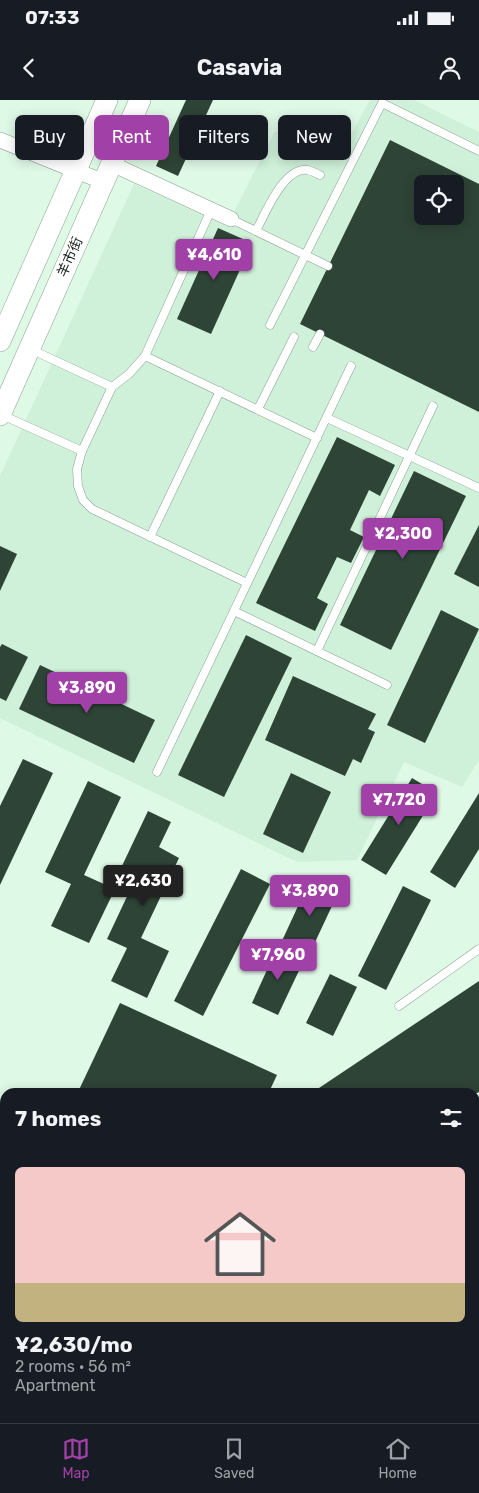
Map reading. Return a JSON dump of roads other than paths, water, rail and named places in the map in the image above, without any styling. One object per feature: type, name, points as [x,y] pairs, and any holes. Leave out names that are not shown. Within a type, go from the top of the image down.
[{"type":"main road","points":[[0,341],[107,100]]},
{"type":"main road","name":"羊市街","points":[[0,414],[140,100]]},
{"type":"street","points":[[0,140],[76,170],[108,173],[211,210],[230,219]]},
{"type":"lane","points":[[270,325],[382,103],[479,151]]},
{"type":"lane","points":[[256,231],[279,187],[288,178],[307,170],[320,175]]},
{"type":"lane","points":[[211,210],[145,356],[129,374],[112,387],[82,451],[77,469],[78,486],[83,500],[92,509],[247,583]]},
{"type":"lane","points":[[230,219],[328,266]]},
{"type":"lane","points":[[313,347],[320,334]]},
{"type":"lane","points":[[258,409],[294,337]]},
{"type":"lane","points":[[29,349],[112,387]]},
{"type":"lane","points":[[145,356],[317,438]]},
{"type":"lane","points":[[157,772],[351,366]]},
{"type":"lane","points":[[150,536],[220,391]]},
{"type":"lane","points":[[317,651],[433,406]]},
{"type":"lane","points":[[0,414],[82,451]]},
{"type":"lane","points":[[326,418],[479,488]]},
{"type":"lane","points":[[234,611],[387,685]]},
{"type":"lane","points":[[399,1006],[479,949]]}]
